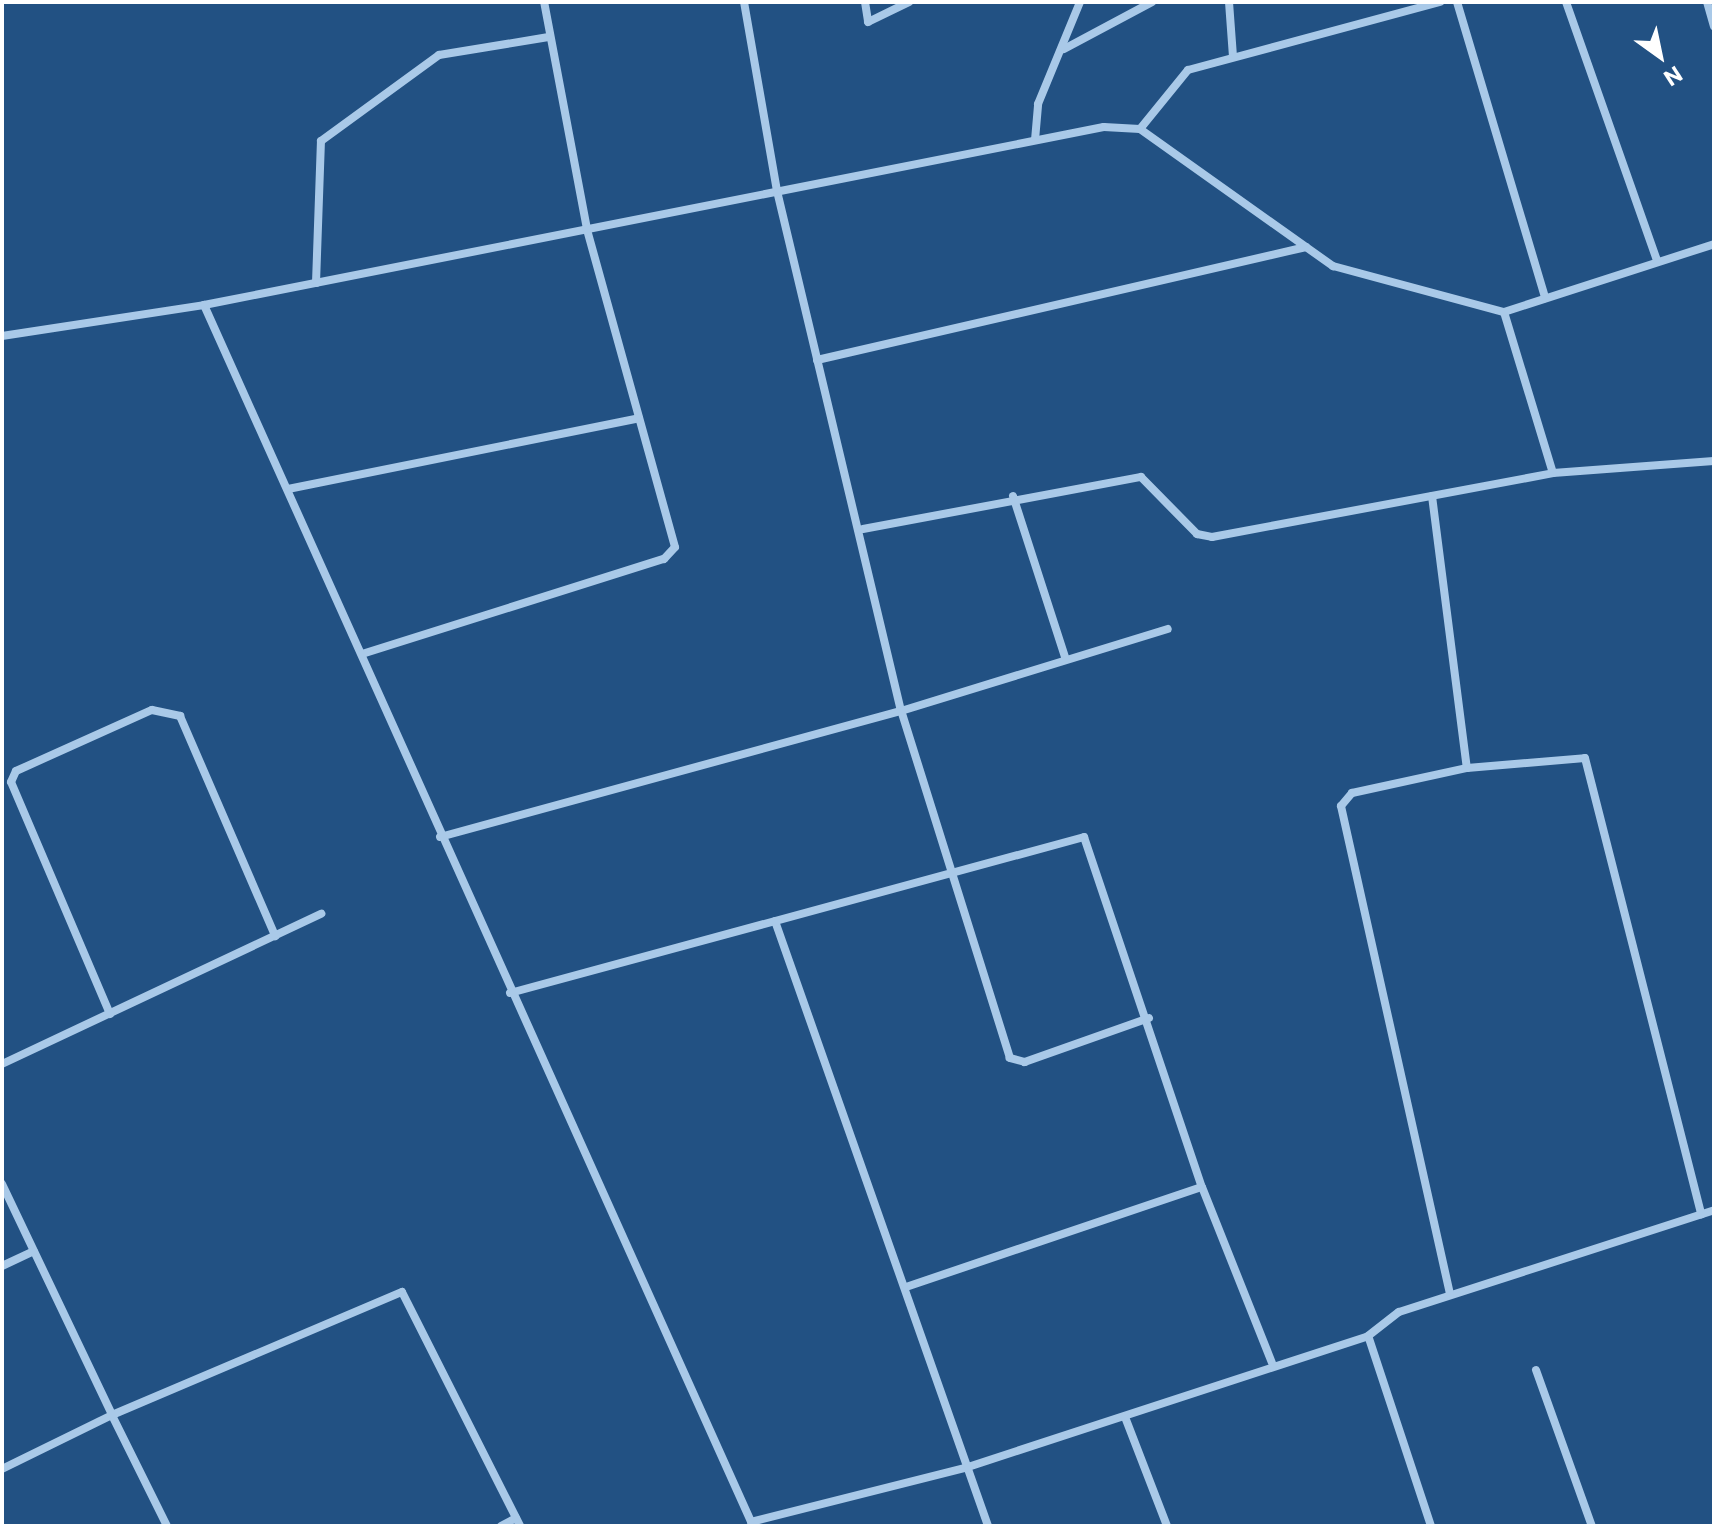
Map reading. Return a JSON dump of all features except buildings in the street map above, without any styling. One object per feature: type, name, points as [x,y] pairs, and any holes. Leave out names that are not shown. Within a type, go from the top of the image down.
[{"type":"street","points":[[362,654],[672,554],[675,538],[587,229],[544,2]]},
{"type":"street","points":[[744,2],[777,191],[817,360],[863,529],[901,711],[948,875],[1010,1058],[1025,1062],[1149,1018]]},
{"type":"street","points":[[865,2],[868,22],[909,2]]},
{"type":"street","points":[[1035,140],[1038,104],[1064,49],[1080,2]]},
{"type":"street","points":[[1064,49],[1152,2]]},
{"type":"street","points":[[1229,2],[1233,57]]},
{"type":"street","points":[[1140,129],[1188,70],[1440,2]]},
{"type":"street","points":[[1457,2],[1545,298]]},
{"type":"street","points":[[1566,2],[1657,261]]},
{"type":"street","points":[[1707,2],[1714,26]]},
{"type":"street","points":[[316,283],[321,141],[439,55],[549,37]]},
{"type":"street","points":[[2,336],[204,305],[1104,127],[1140,129],[1333,266],[1504,312],[1714,244]]},
{"type":"street","points":[[817,360],[1306,247]]},
{"type":"street","points":[[204,305],[362,654],[510,993],[752,1524],[968,1467],[1125,1417],[1272,1363],[1368,1336],[1399,1312],[1450,1294],[1714,1210]]},
{"type":"street","points":[[1504,312],[1553,473]]},
{"type":"street","points":[[288,489],[639,418]]},
{"type":"street","points":[[863,529],[1013,496],[1141,477],[1204,537],[1553,473],[1714,461]]},
{"type":"street","points":[[1013,496],[1065,657]]},
{"type":"street","points":[[1432,496],[1467,768]]},
{"type":"street","points":[[440,837],[901,711],[1065,657],[1168,629]]},
{"type":"street","points":[[110,1014],[11,782],[16,771],[152,710],[180,716],[275,936]]},
{"type":"street","points":[[1450,1294],[1341,806],[1352,793],[1467,768],[1579,755],[1588,762],[1701,1214]]},
{"type":"street","points":[[510,993],[1087,839],[1149,1018],[1202,1187],[1272,1363]]},
{"type":"street","points":[[2,1064],[321,914]]},
{"type":"street","points":[[775,921],[988,1526]]},
{"type":"street","points":[[2,1184],[167,1526]]},
{"type":"street","points":[[906,1287],[1202,1187]]},
{"type":"street","points":[[2,1266],[34,1251]]},
{"type":"street","points":[[2,1469],[112,1415],[402,1292],[518,1522],[501,1526]]},
{"type":"street","points":[[1368,1336],[1431,1526]]},
{"type":"street","points":[[1536,1370],[1592,1526]]},
{"type":"street","points":[[1125,1417],[1167,1526]]}]
